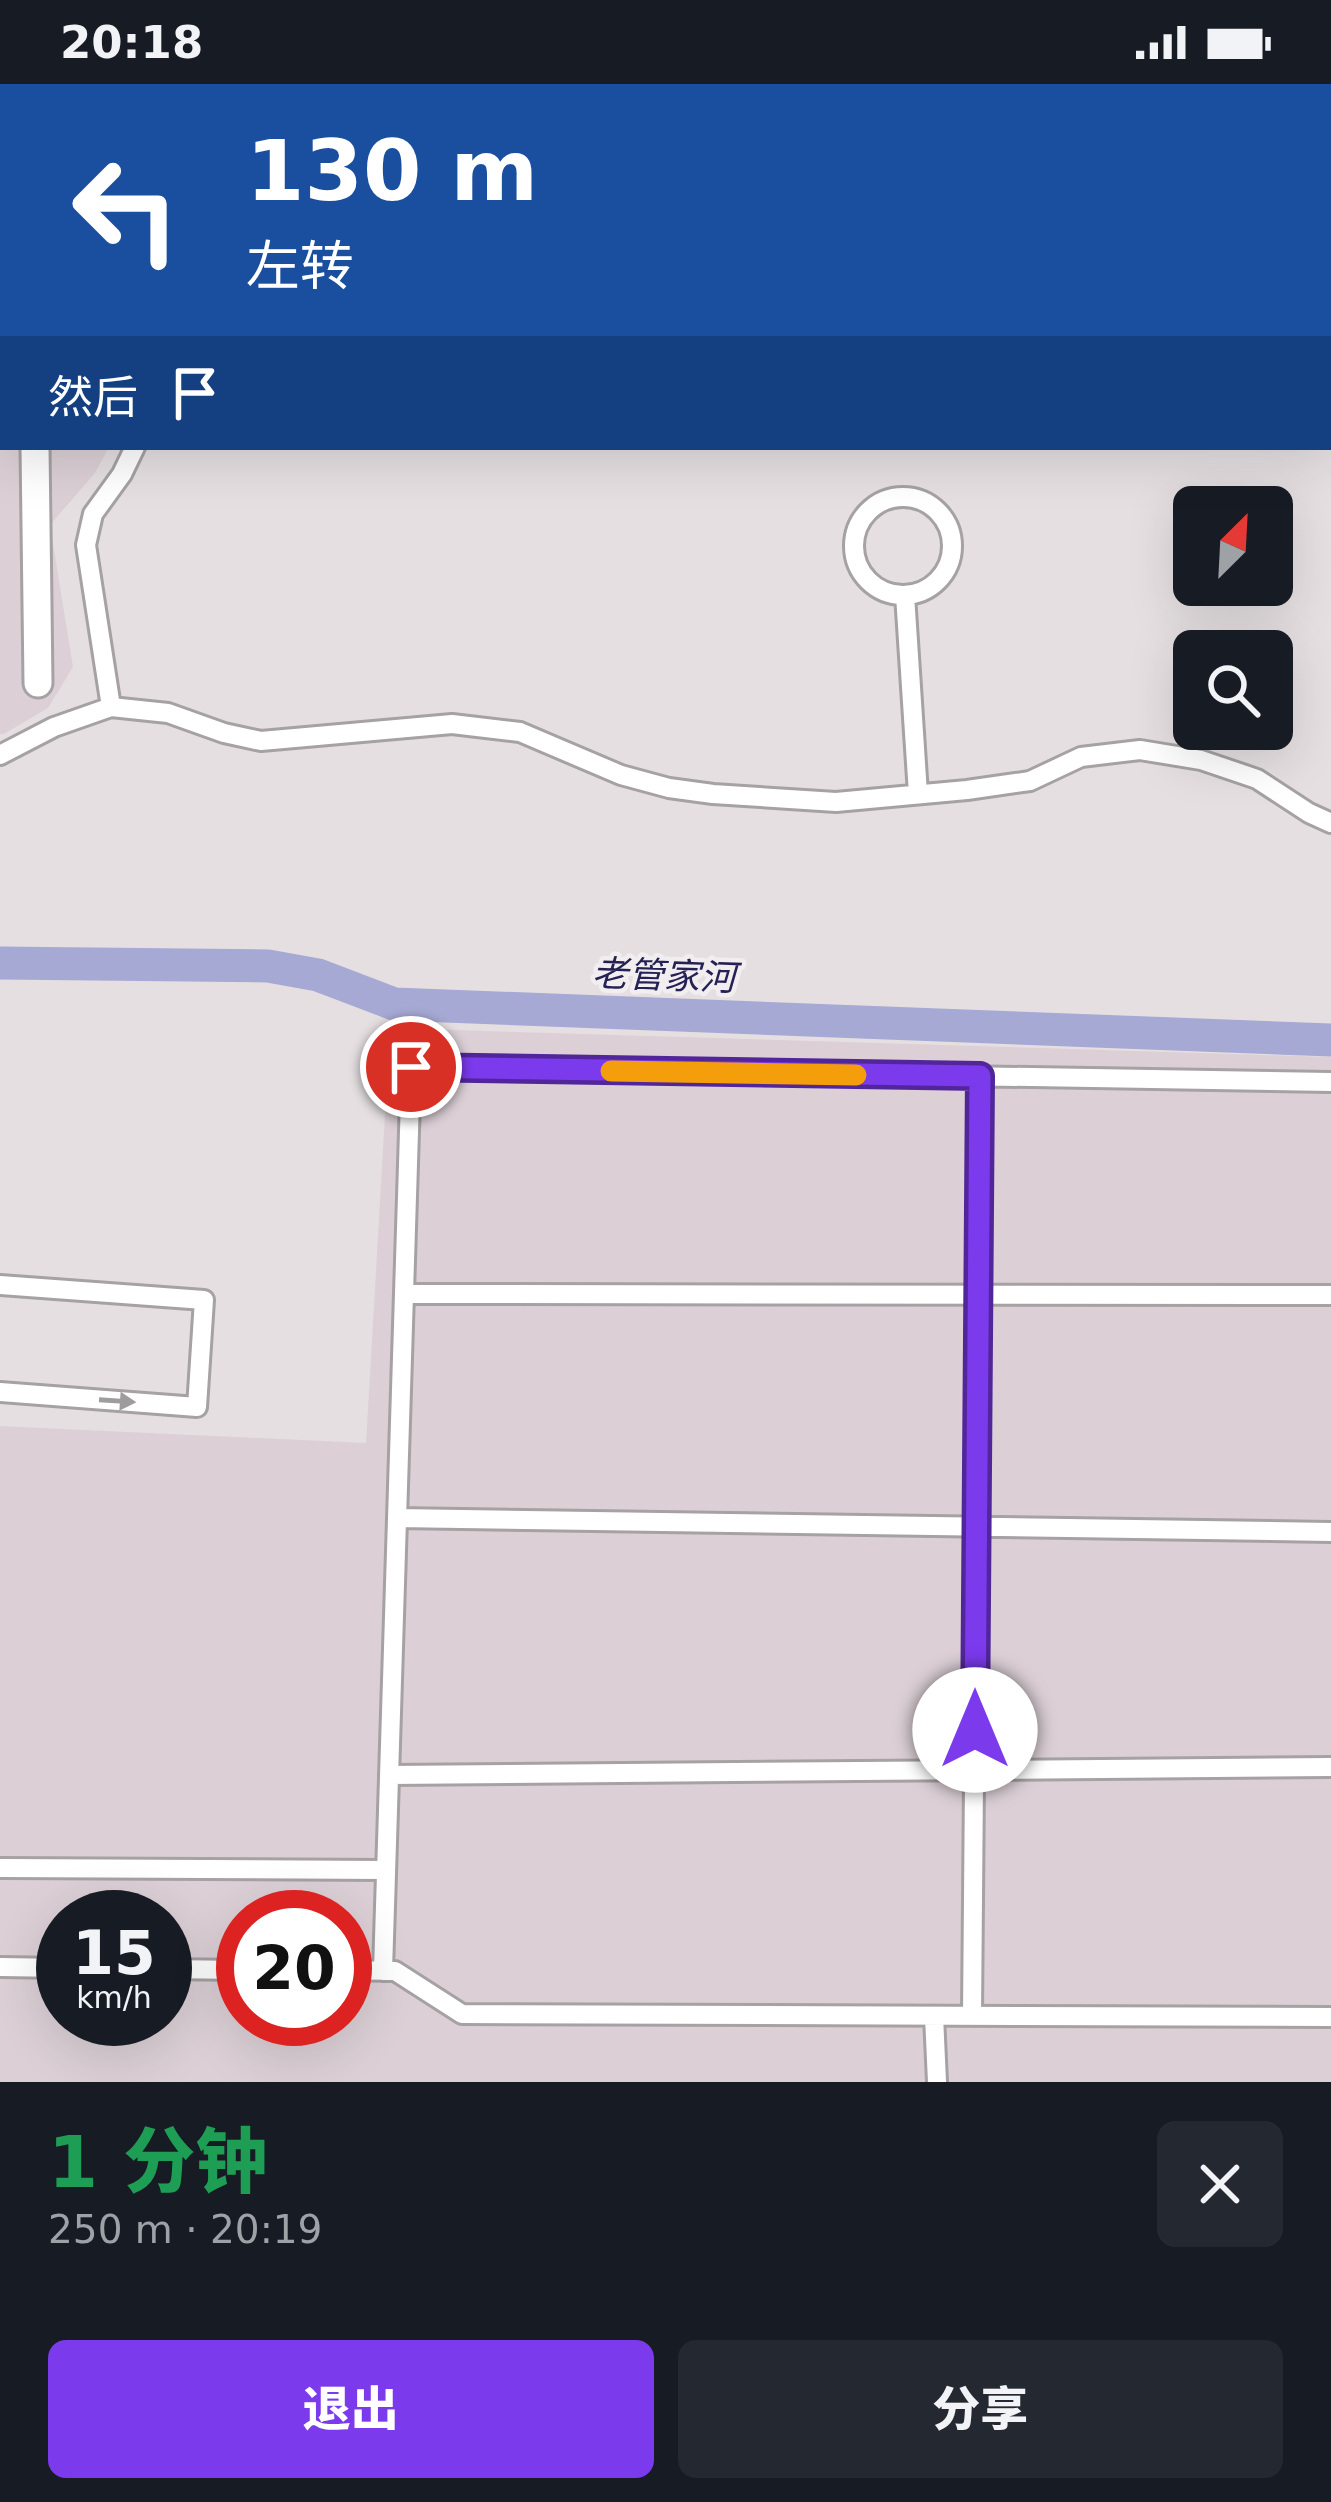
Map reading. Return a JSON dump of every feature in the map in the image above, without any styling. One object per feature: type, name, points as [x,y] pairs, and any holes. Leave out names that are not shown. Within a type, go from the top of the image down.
[{"type":"street","points":[[35,450],[38,682]]},
{"type":"lane","points":[[111,707],[86,545],[93,514],[134,450]]},
{"type":"lane","points":[[894,497],[925,502],[939,512],[952,541],[946,572],[935,584],[905,595],[874,586],[862,574],[854,543],[866,514],[894,497]]},
{"type":"lane","points":[[905,595],[918,794]]},
{"type":"lane","points":[[0,755],[54,727],[111,707],[168,713],[261,741],[452,724],[520,732],[621,775],[669,788],[836,802],[1030,781],[1081,757],[1140,751],[1202,760],[1257,779],[1331,823]]},
{"type":"lane","points":[[383,1971],[411,1067],[1331,1082]]},
{"type":"lane","points":[[972,2016],[980,1076]]},
{"type":"lane","points":[[0,1285],[204,1300],[197,1407],[0,1392]]},
{"type":"lane","points":[[404,1294],[1331,1295]]},
{"type":"lane","points":[[397,1518],[1331,1532]]},
{"type":"lane","points":[[389,1775],[1331,1767]]},
{"type":"lane","points":[[0,1868],[386,1870]]},
{"type":"lane","points":[[0,1967],[36,1968]]},
{"type":"lane","points":[[372,1971],[395,1971],[462,2014],[1331,2017]]},
{"type":"lane","points":[[934,2016],[937,2082]]},
{"type":"shaded area","points":[[0,450],[107,450],[95,473],[50,525],[73,667],[48,708],[0,734]]},
{"type":"shaded area","points":[[390,1028],[1331,1057],[1331,2082],[0,2082],[0,1426],[366,1443]]},
{"type":"waterway","name":"老管家河","points":[[0,963],[268,966],[318,975],[394,1004],[1331,1040]]},
{"type":"slow traffic","points":[[611,1071],[856,1075]]},
{"type":"route","points":[[411,1067],[980,1076],[975,1730]]}]
